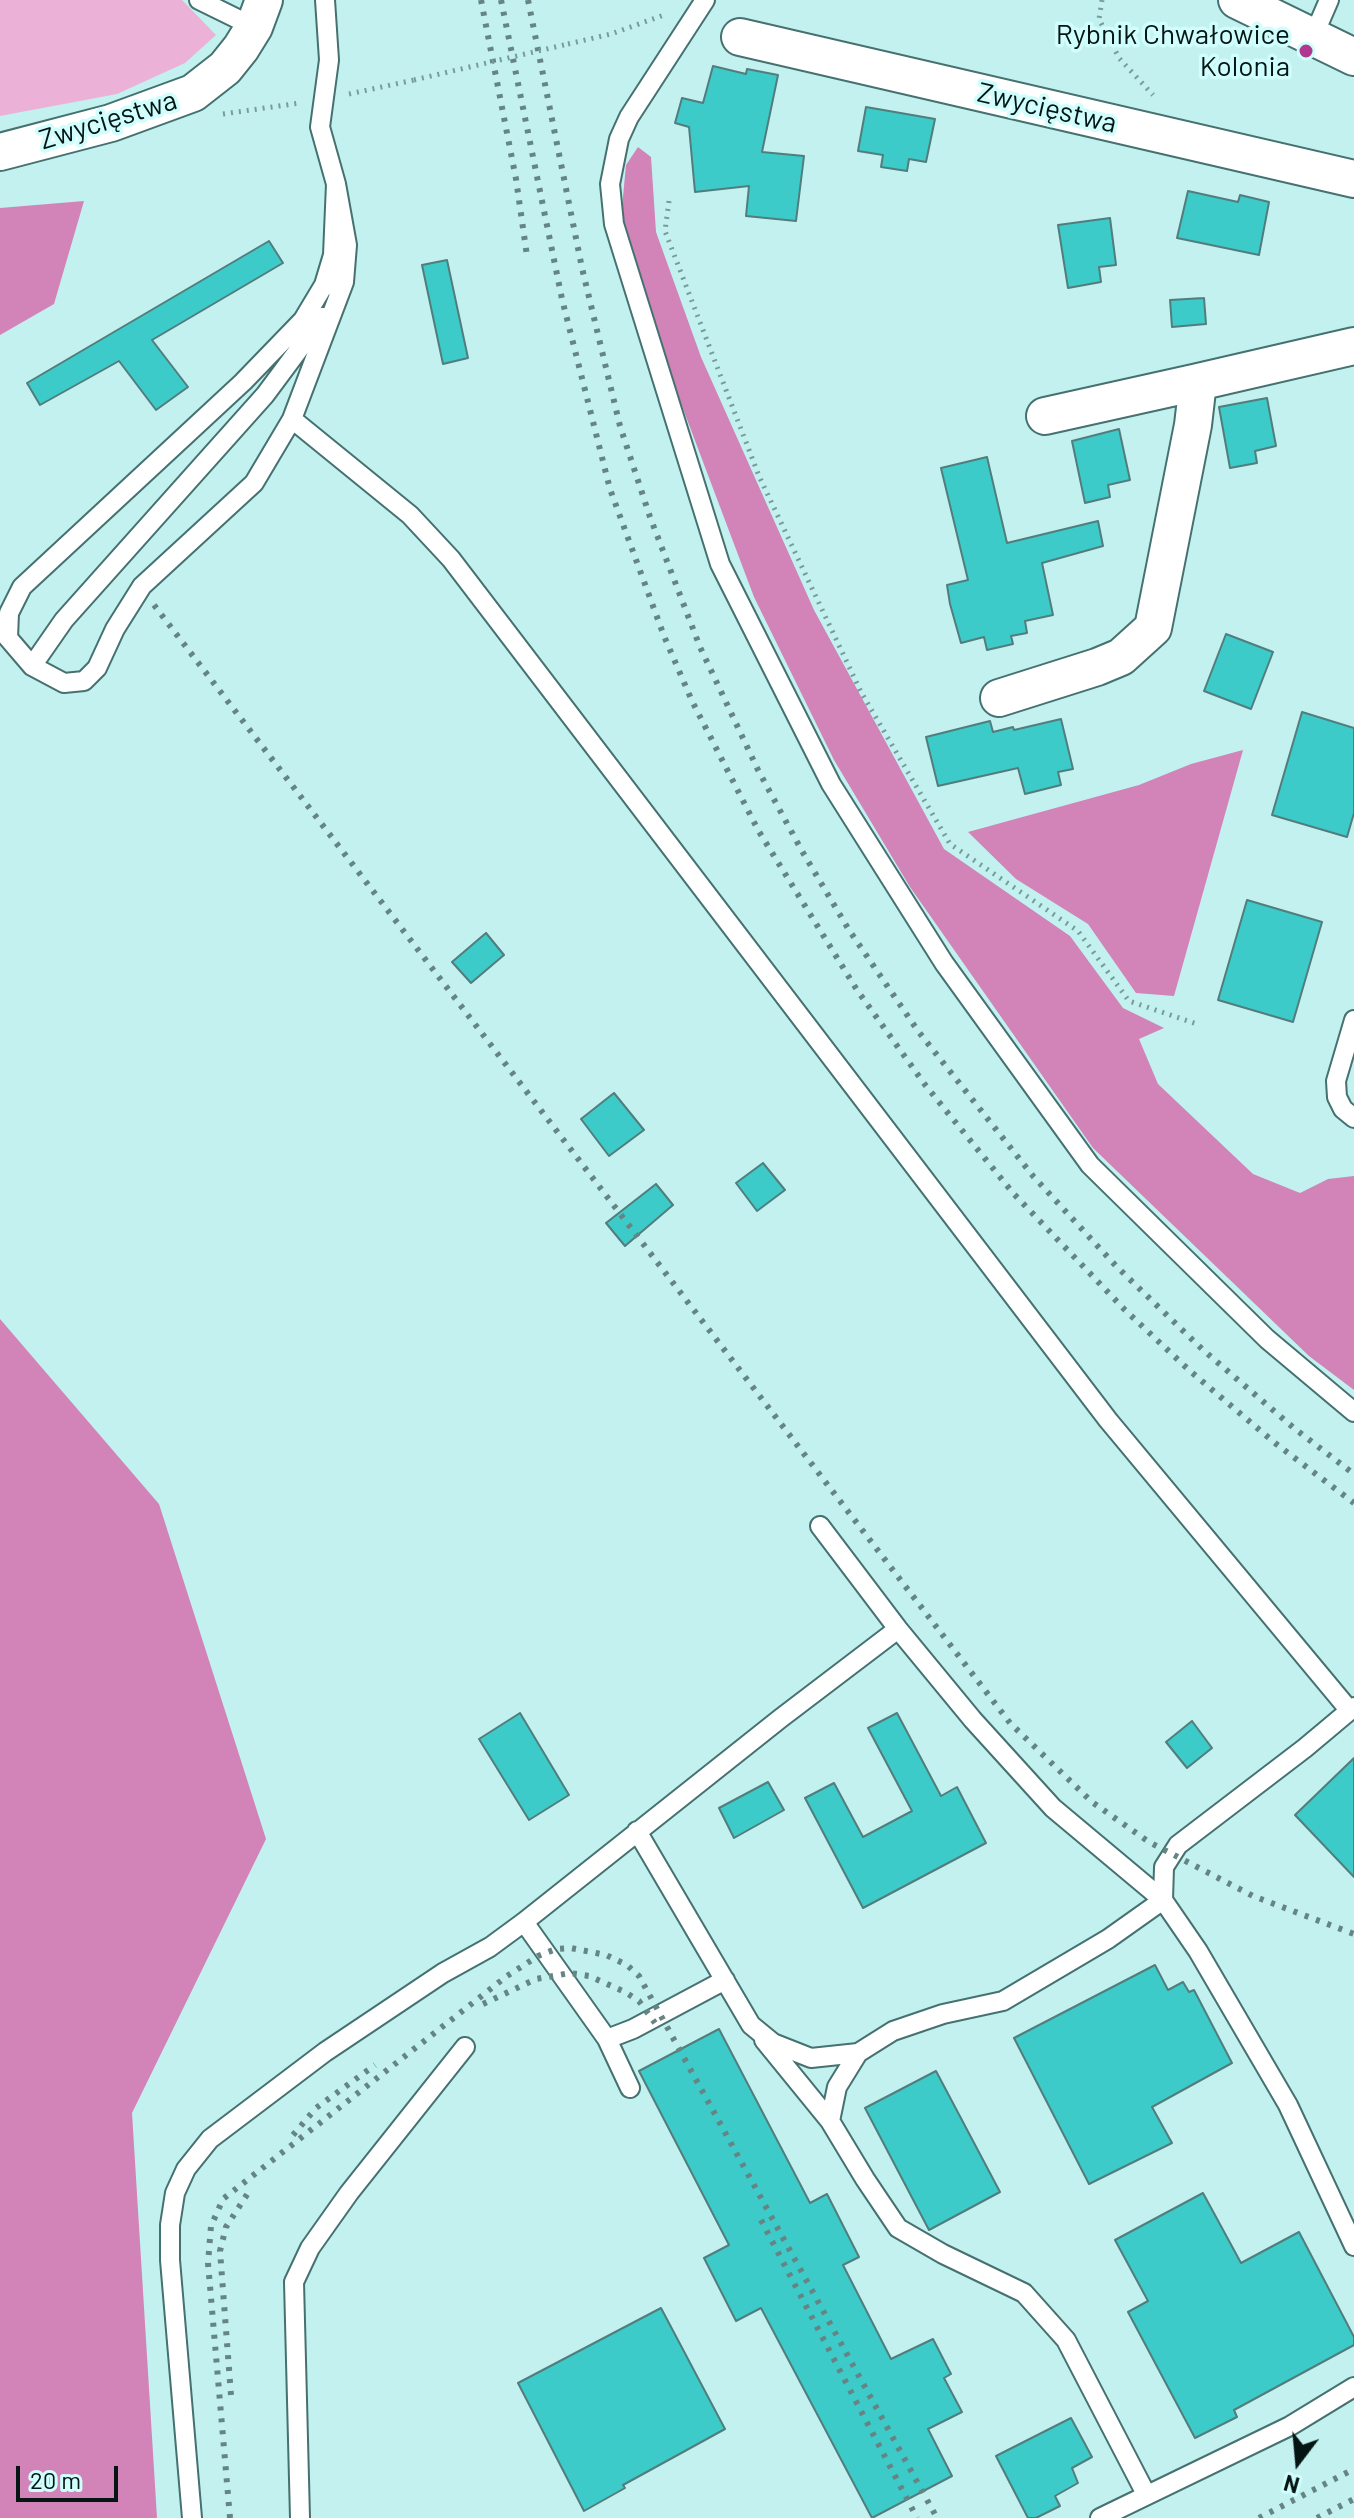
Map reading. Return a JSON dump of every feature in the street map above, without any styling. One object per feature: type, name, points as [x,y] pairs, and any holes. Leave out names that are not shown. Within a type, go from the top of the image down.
[{"type":"street","points":[[1237,0],[1354,57]]},
{"type":"street","name":"Zwycięstwa","points":[[0,152],[111,123],[193,93],[225,68],[259,13]]},
{"type":"street","name":"Zwycięstwa","points":[[740,37],[1354,179]]},
{"type":"street","points":[[1045,416],[1354,346]]},
{"type":"street","points":[[999,698],[1121,657],[1153,628],[1193,425],[1198,382]]},
{"type":"lane","points":[[199,0],[259,13]]},
{"type":"lane","points":[[325,0],[329,60],[320,127],[336,184],[347,245],[344,282],[292,419],[254,483],[142,586],[115,629],[97,668],[84,681],[64,683],[32,666],[8,638],[9,613],[22,587],[243,382],[303,320],[324,285],[333,255],[336,184]]},
{"type":"lane","points":[[705,0],[629,117],[619,139],[610,184],[614,224],[720,564],[831,784],[944,963],[1090,1165],[1267,1339],[1354,1412]]},
{"type":"lane","points":[[1313,37],[1329,0]]},
{"type":"lane","points":[[32,666],[64,620],[265,395],[318,327],[344,282]]},
{"type":"lane","points":[[292,419],[410,515],[451,559],[1108,1420],[1352,1709],[1178,1845],[1164,1867],[1163,1900]]},
{"type":"lane","points":[[1354,1020],[1336,1081],[1337,1097],[1343,1109],[1354,1118]]},
{"type":"lane","points":[[820,1526],[898,1629],[973,1720],[1053,1808],[1163,1900],[1198,1951],[1288,2105],[1354,2246]]},
{"type":"lane","points":[[192,2518],[170,2260],[170,2225],[175,2193],[186,2169],[210,2139],[325,2052],[524,1922],[898,1629]]},
{"type":"lane","points":[[637,1831],[751,2025],[830,2121],[898,2228],[943,2254],[1024,2293],[1066,2340],[1146,2494]]},
{"type":"lane","points":[[751,2025],[773,2043],[811,2058],[858,2053],[893,2031],[943,2014],[1003,2001],[1108,1939],[1163,1900]]},
{"type":"lane","points":[[524,1922],[607,2039],[630,2088]]},
{"type":"lane","points":[[607,2039],[633,2029],[725,1980]]},
{"type":"lane","points":[[300,2518],[294,2282],[310,2248],[349,2193],[465,2047]]},
{"type":"lane","points":[[830,2121],[837,2087],[858,2053]]},
{"type":"lane","points":[[1100,2518],[1290,2426],[1354,2387]]},
{"type":"path","points":[[1102,0],[1099,19],[1119,58]]},
{"type":"path","points":[[218,115],[400,84],[611,34],[671,12],[692,20]]},
{"type":"path","points":[[669,201],[665,231],[759,476],[861,692],[950,844],[1078,931],[1129,1001],[1197,1024]]},
{"type":"shaded area","points":[[0,0],[182,0],[216,35],[185,63],[117,94],[0,116]]},
{"type":"shaded area","points":[[638,147],[651,157],[656,232],[701,357],[814,610],[944,849],[1070,936],[1123,1008],[1164,1028],[1139,1039],[1158,1084],[1253,1174],[1300,1193],[1328,1179],[1354,1176],[1354,1390],[1309,1356],[1093,1148],[910,887],[834,760],[754,597],[619,239],[626,165]]},
{"type":"shaded area","points":[[84,201],[54,304],[0,335],[0,208]]},
{"type":"shaded area","points":[[1243,750],[1174,996],[1136,993],[1088,924],[1016,879],[968,832],[1139,785],[1191,764]]},
{"type":"shaded area","points":[[0,1319],[159,1504],[266,1839],[132,2113],[157,2518],[0,2518]]},
{"type":"building","points":[[713,66],[746,74],[747,69],[778,75],[762,152],[804,156],[796,221],[746,216],[749,186],[695,192],[689,127],[675,123],[682,98],[703,103]]},
{"type":"building","points":[[866,107],[935,119],[926,162],[909,159],[907,171],[881,167],[883,155],[858,151]]},
{"type":"building","points":[[1188,191],[1238,202],[1240,195],[1269,202],[1259,255],[1177,238]]},
{"type":"building","points":[[1110,218],[1116,265],[1099,267],[1101,282],[1068,288],[1058,225]]},
{"type":"building","points":[[269,241],[283,263],[152,340],[188,387],[156,410],[119,361],[40,405],[27,383]]},
{"type":"building","points":[[447,260],[468,358],[443,364],[422,265]]},
{"type":"building","points":[[1204,298],[1206,324],[1172,327],[1170,300]]},
{"type":"building","points":[[1267,398],[1276,446],[1255,451],[1257,463],[1230,468],[1219,407]]},
{"type":"building","points":[[1119,429],[1130,480],[1108,485],[1110,497],[1085,503],[1072,441]]},
{"type":"building","points":[[987,457],[1007,543],[1098,521],[1103,546],[1042,563],[1053,615],[1025,621],[1027,633],[1011,636],[1013,644],[987,650],[984,637],[961,643],[950,604],[947,585],[968,580],[941,468]]},
{"type":"building","points":[[1226,634],[1273,652],[1251,709],[1204,691]]},
{"type":"building","points":[[1302,712],[1354,728],[1354,813],[1347,837],[1272,815]]},
{"type":"building","points":[[1061,719],[1073,769],[1058,772],[1061,785],[1025,794],[1018,768],[938,786],[926,737],[990,721],[993,732]]},
{"type":"building","points":[[1247,900],[1322,922],[1293,1022],[1218,1000]]},
{"type":"building","points":[[486,933],[504,955],[471,983],[452,962]]},
{"type":"building","points":[[614,1093],[644,1130],[609,1156],[581,1119]]},
{"type":"building","points":[[763,1163],[785,1190],[757,1211],[736,1183]]},
{"type":"building","points":[[656,1184],[673,1205],[625,1246],[606,1223]]},
{"type":"building","points":[[520,1713],[569,1795],[529,1820],[479,1739]]},
{"type":"building","points":[[897,1713],[941,1796],[957,1787],[986,1843],[863,1908],[805,1798],[834,1783],[863,1837],[912,1811],[868,1728]]},
{"type":"building","points":[[1192,1721],[1212,1748],[1187,1768],[1166,1742]]},
{"type":"building","points":[[1354,1758],[1354,1877],[1295,1815]]},
{"type":"building","points":[[768,1782],[784,1810],[734,1838],[719,1808]]},
{"type":"building","points":[[1155,1965],[1168,1990],[1183,1982],[1189,1992],[1194,1990],[1232,2063],[1152,2107],[1172,2143],[1089,2184],[1014,2038]]},
{"type":"building","points":[[719,2029],[810,2203],[827,2194],[859,2257],[843,2265],[891,2359],[933,2339],[951,2374],[944,2378],[962,2412],[928,2429],[952,2476],[872,2518],[761,2308],[736,2321],[704,2258],[729,2245],[639,2071]]},
{"type":"building","points":[[936,2071],[1000,2192],[929,2230],[865,2108]]},
{"type":"building","points":[[1203,2193],[1241,2263],[1299,2232],[1354,2337],[1354,2345],[1234,2410],[1237,2417],[1195,2438],[1128,2312],[1148,2301],[1115,2240]]},
{"type":"building","points":[[661,2308],[725,2429],[623,2485],[625,2488],[584,2511],[518,2383]]},
{"type":"building","points":[[1071,2418],[1092,2457],[1072,2468],[1078,2483],[1055,2496],[1060,2506],[1036,2518],[1028,2518],[996,2456]]},
{"type":"railway","points":[[481,0],[516,179],[527,256]]},
{"type":"railway","points":[[501,0],[562,299],[610,489],[664,636],[692,701],[758,830],[857,990],[926,1086],[1013,1193],[1125,1310],[1190,1371],[1275,1443],[1354,1503]]},
{"type":"railway","points":[[528,0],[582,268],[620,426],[650,517],[700,647],[758,770],[802,851],[849,930],[918,1031],[1033,1176],[1116,1266],[1202,1349],[1295,1429],[1354,1474]]},
{"type":"railway","points":[[154,605],[1010,1723],[1092,1802],[1149,1842],[1253,1896],[1354,1934]]},
{"type":"railway","points":[[230,2518],[208,2263],[211,2226],[223,2199],[507,1976],[538,1956],[556,1949],[571,1948],[606,1955],[627,1965],[639,1976],[937,2518]]},
{"type":"railway","points":[[483,2004],[536,1979],[570,1973],[589,1976],[625,1992],[639,2001],[655,2023]]},
{"type":"railway","points":[[293,2135],[316,2108],[375,2065]]},
{"type":"railway","points":[[231,2395],[220,2251],[226,2227],[248,2193]]},
{"type":"railway","points":[[761,2220],[917,2518]]},
{"type":"railway","points":[[1259,2518],[1354,2469]]},
{"type":"railway","points":[[1317,2518],[1354,2499]]},
{"type":"place","name":"Rybnik Chwałowice Kolonia","points":[[1306,51]]}]
